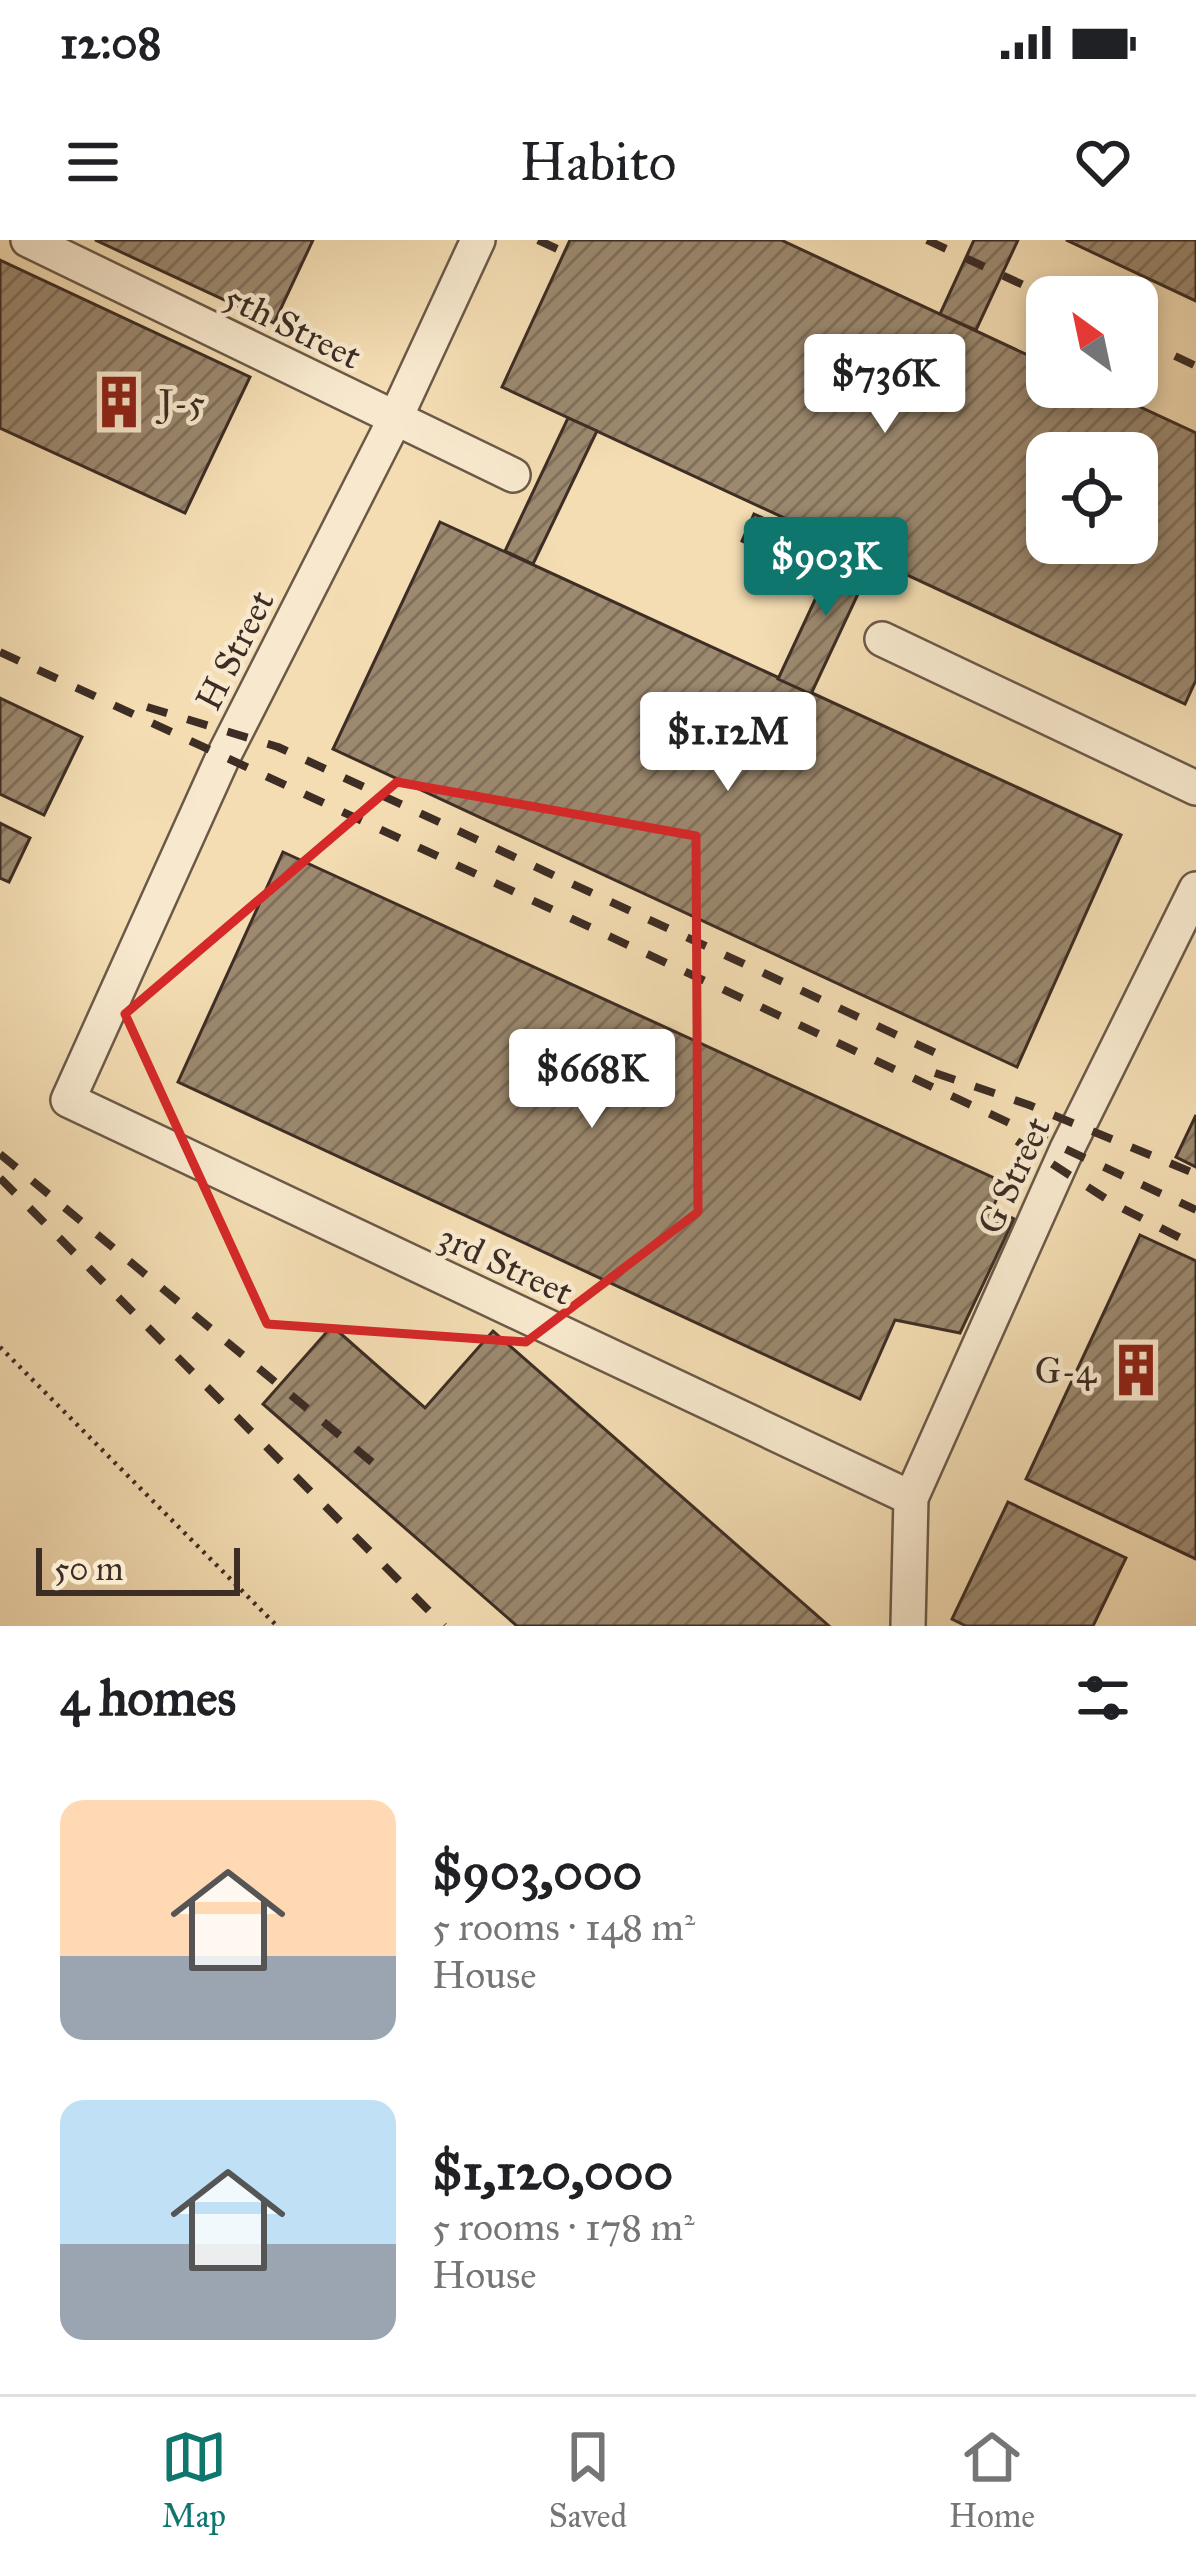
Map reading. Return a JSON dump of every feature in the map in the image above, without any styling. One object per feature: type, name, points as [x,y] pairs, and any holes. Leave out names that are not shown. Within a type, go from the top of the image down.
[{"type":"lane","name":"5th Street","points":[[28,240],[513,475]]},
{"type":"lane","name":"H Street","points":[[68,1100],[223,757],[395,419],[478,240]]},
{"type":"lane","points":[[882,639],[1196,788]]},
{"type":"lane","name":"G Street","points":[[911,1498],[1067,1149],[1196,890]]},
{"type":"lane","name":"3rd Street","points":[[68,1100],[911,1498]]},
{"type":"lane","points":[[908,1626],[911,1498]]},
{"type":"path","points":[[0,1347],[278,1626]]},
{"type":"highlighted area","points":[[397,782],[696,836],[698,1212],[526,1342],[267,1324],[125,1014]]},
{"type":"building","points":[[95,240],[313,240],[274,323]]},
{"type":"building","points":[[570,240],[781,240],[1026,354],[1026,408],[1142,408],[1196,433],[1196,680],[1185,704],[502,387]]},
{"type":"building","points":[[974,240],[1018,240],[976,330],[940,314]]},
{"type":"building","points":[[1066,240],[1196,240],[1196,301],[1158,283],[1158,276],[1143,276]]},
{"type":"building","name":"J-5","points":[[0,260],[250,377],[185,513],[0,428]]},
{"type":"building","points":[[568,418],[597,431],[533,564],[505,551]]},
{"type":"building","points":[[754,514],[783,527],[770,554],[742,541]]},
{"type":"building","points":[[440,522],[1121,835],[1017,1067],[333,749]]},
{"type":"building","points":[[841,544],[874,560],[811,694],[778,679]]},
{"type":"building","points":[[0,698],[82,737],[44,815],[0,794]]},
{"type":"building","points":[[0,823],[30,838],[9,882],[0,878]]},
{"type":"building","points":[[283,852],[1003,1182],[993,1208],[1014,1219],[960,1333],[895,1320],[860,1399],[178,1082]]},
{"type":"building","points":[[1196,1115],[1196,1167],[1176,1157]]},
{"type":"building","name":"G-4","points":[[1140,1235],[1196,1261],[1196,1559],[1026,1479]]},
{"type":"building","points":[[332,1326],[425,1408],[493,1331],[829,1626],[517,1626],[263,1404]]},
{"type":"building","points":[[1008,1502],[1126,1558],[1093,1626],[966,1626],[952,1619]]},
{"type":"railway","points":[[538,240],[564,252]]},
{"type":"railway","points":[[927,240],[1026,286]]},
{"type":"railway","points":[[1158,348],[1196,366]]},
{"type":"railway","points":[[0,652],[1196,1210]]},
{"type":"railway","points":[[147,707],[278,747],[942,1056]]},
{"type":"railway","points":[[935,1073],[1029,1105],[1196,1174]]},
{"type":"railway","points":[[1017,1141],[1114,1204],[1196,1246]]},
{"type":"railway","points":[[0,1154],[373,1463]]},
{"type":"railway","points":[[0,1178],[444,1626]]},
{"type":"place","name":"J-5","points":[[119,402]]},
{"type":"place","name":"G-4","points":[[1136,1370]]}]
